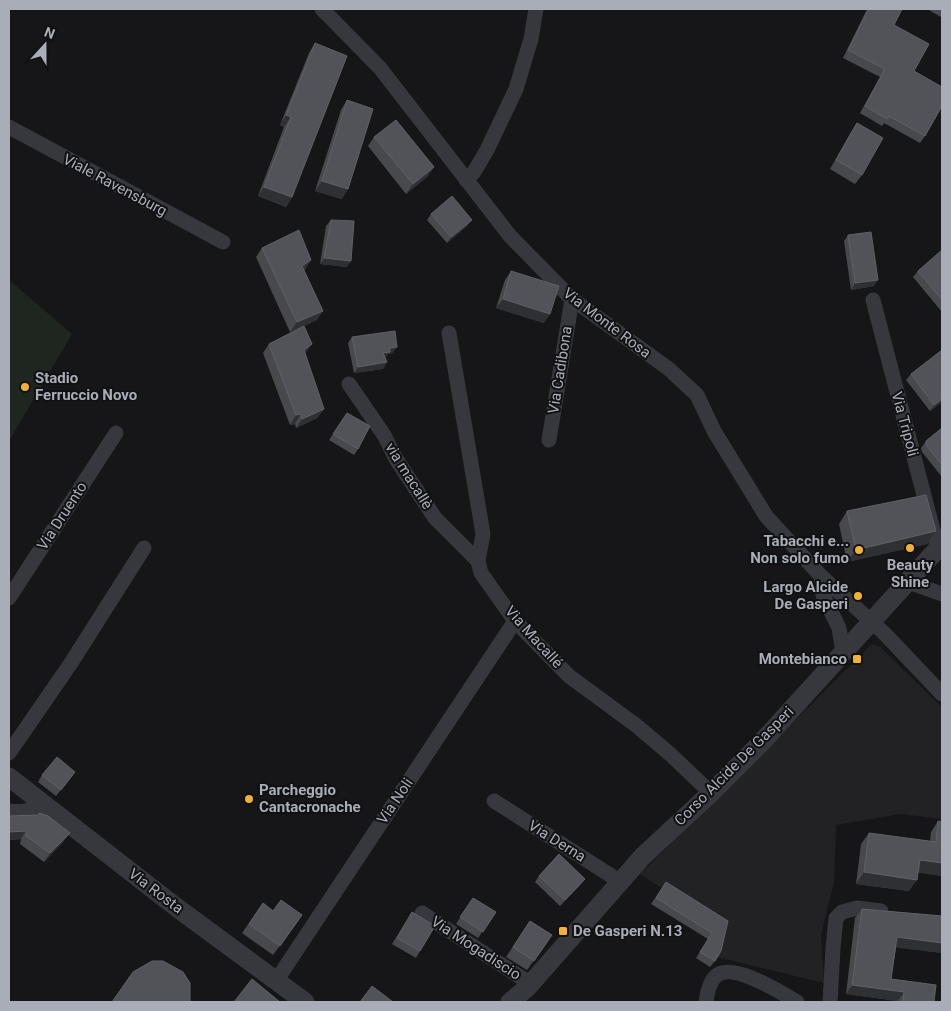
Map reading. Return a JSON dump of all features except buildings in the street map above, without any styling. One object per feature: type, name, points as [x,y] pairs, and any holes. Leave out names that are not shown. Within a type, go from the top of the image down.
[{"type":"street","name":"Via Monte Rosa","points":[[322,9],[380,68],[510,236],[572,299],[669,369],[697,395],[714,431],[766,516],[821,576]]},
{"type":"street","points":[[466,180],[474,172],[487,150],[516,89],[531,40],[536,9]]},
{"type":"street","name":"Viale Ravensburg","points":[[9,127],[223,242]]},
{"type":"street","name":"Via Cadibona","points":[[549,440],[572,299]]},
{"type":"street","name":"Via Tripoli","points":[[873,300],[940,546]]},
{"type":"street","points":[[449,333],[483,534],[478,561]]},
{"type":"street","name":"via macallè","points":[[349,384],[384,435],[396,459],[435,518],[478,561]]},
{"type":"street","name":"Via Druento","points":[[9,598],[116,433]]},
{"type":"street","name":"Corso Alcide De Gasperi","points":[[510,1002],[527,991],[642,856],[711,793],[761,743],[940,546]]},
{"type":"street","points":[[9,753],[71,663],[144,548]]},
{"type":"street","name":"Via Macallé","points":[[478,561],[481,573],[515,621],[569,676],[670,754],[711,793]]},
{"type":"street","points":[[821,576],[871,622],[942,694]]},
{"type":"street","points":[[821,576],[823,594],[839,628],[844,652]]},
{"type":"street","points":[[908,582],[942,594]]},
{"type":"street","name":"Via Noli","points":[[276,981],[515,621]]},
{"type":"street","name":"Via Rosta","points":[[9,777],[305,1002]]},
{"type":"street","name":"Via Derna","points":[[494,801],[619,882]]},
{"type":"street","points":[[9,811],[22,812],[33,810],[40,802]]},
{"type":"street","points":[[830,1002],[836,918],[842,912],[857,908],[895,912]]},
{"type":"street","name":"Via Mogadiscio","points":[[422,912],[527,991]]},
{"type":"street","points":[[706,1002],[714,977],[721,972],[739,974],[764,982],[797,1002]]},
{"type":"shaded area","name":"Stadio Ferruccio Novo","points":[[9,280],[72,334],[9,441]]},
{"type":"shaded area","points":[[872,644],[880,647],[942,707],[942,819],[901,814],[836,825],[834,882],[821,935],[824,983],[717,957],[723,928],[640,874]]},
{"type":"place","name":"Stadio Ferruccio Novo","points":[[25,387]]},
{"type":"place","name":"Beauty Shine","points":[[910,548]]},
{"type":"place","name":"Tabacchi e... Non solo fumo","points":[[859,550]]},
{"type":"place","name":"Largo Alcide De Gasperi","points":[[858,596]]},
{"type":"place","name":"Montebianco","points":[[857,659]]},
{"type":"place","name":"Parcheggio Cantacronache","points":[[249,799]]},
{"type":"place","name":"De Gasperi N.13","points":[[563,931]]}]
